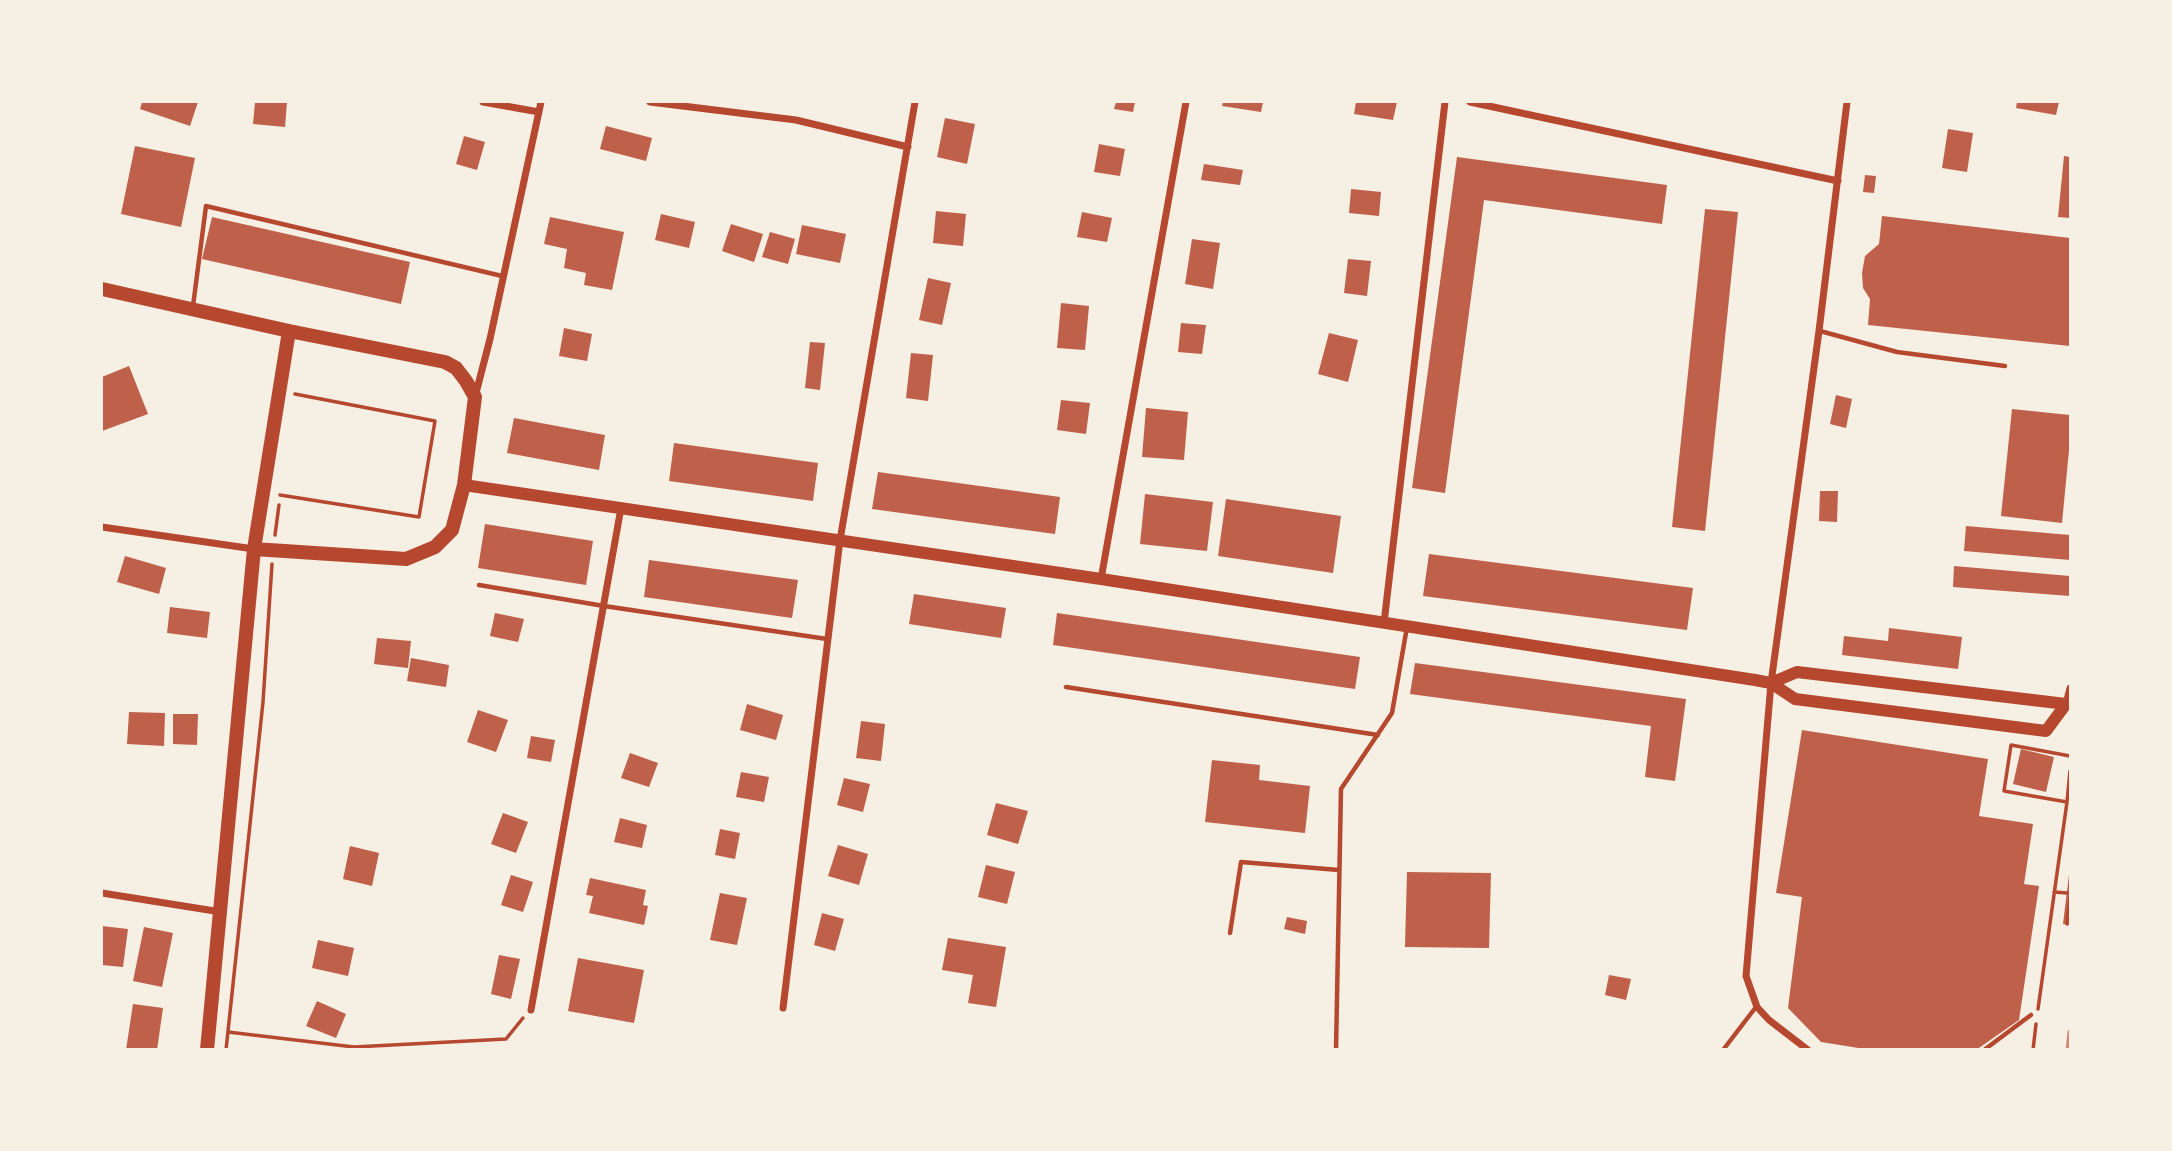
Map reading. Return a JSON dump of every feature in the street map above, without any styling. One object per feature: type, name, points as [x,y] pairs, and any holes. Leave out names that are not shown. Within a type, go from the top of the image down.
[{"type":"main road","points":[[102,289],[289,331],[445,362],[456,368],[475,397],[464,485],[452,530],[435,547],[406,559],[254,549]]},
{"type":"main road","points":[[207,1049],[222,912],[254,549],[289,331]]},
{"type":"street","points":[[483,102],[539,112]]},
{"type":"street","points":[[475,397],[541,102]]},
{"type":"street","points":[[650,102],[796,120],[908,146]]},
{"type":"street","points":[[783,1008],[840,540],[915,102]]},
{"type":"street","points":[[1101,579],[1186,102]]},
{"type":"street","points":[[1384,623],[1445,102]]},
{"type":"street","points":[[1470,102],[1838,181]]},
{"type":"street","points":[[1808,1049],[1769,1020],[1757,1007],[1746,976],[1771,683],[1847,102]]},
{"type":"street","points":[[464,485],[678,519],[1101,579],[1771,683],[1795,699],[2046,731],[2066,704],[2070,688]]},
{"type":"street","points":[[531,1010],[621,508]]},
{"type":"street","points":[[102,527],[254,549]]},
{"type":"street","points":[[1771,683],[1797,672],[2066,704]]},
{"type":"street","points":[[102,893],[222,912]]},
{"type":"lane","points":[[192,310],[206,206],[502,276]]},
{"type":"lane","points":[[1819,331],[1897,352],[2005,366]]},
{"type":"lane","points":[[479,585],[827,639]]},
{"type":"lane","points":[[1336,1049],[1341,789],[1392,713],[1407,626]]},
{"type":"lane","points":[[1066,687],[1378,734]]},
{"type":"lane","points":[[1230,933],[1241,862],[1339,870]]},
{"type":"lane","points":[[1723,1049],[1757,1007]]},
{"type":"lane","points":[[1984,1049],[2031,1015]]},
{"type":"path","points":[[280,495],[419,517],[435,421],[295,394]]},
{"type":"path","points":[[226,1049],[263,702],[281,488]]},
{"type":"path","points":[[2067,802],[2004,791],[2011,746],[2070,756]]},
{"type":"path","points":[[2033,1049],[2070,771]]},
{"type":"path","points":[[2054,892],[2068,895],[2067,925]]},
{"type":"path","points":[[228,1032],[354,1047],[506,1039],[531,1010]]},
{"type":"building","points":[[142,102],[198,102],[190,126],[140,109]]},
{"type":"building","points":[[255,102],[287,102],[285,127],[253,124]]},
{"type":"building","points":[[1116,102],[1135,102],[1133,112],[1114,109]]},
{"type":"building","points":[[1223,102],[1263,102],[1261,112],[1222,106]]},
{"type":"building","points":[[1356,102],[1397,102],[1393,120],[1354,114]]},
{"type":"building","points":[[2017,102],[2059,102],[2056,115],[2016,108]]},
{"type":"building","points":[[945,118],[975,124],[967,164],[937,157]]},
{"type":"building","points":[[606,126],[652,138],[646,161],[600,149]]},
{"type":"building","points":[[1948,129],[1973,133],[1967,172],[1942,168]]},
{"type":"building","points":[[464,136],[485,142],[477,170],[456,164]]},
{"type":"building","points":[[1099,144],[1125,149],[1120,176],[1094,172]]},
{"type":"building","points":[[135,146],[195,158],[181,227],[121,214]]},
{"type":"building","points":[[2064,156],[2070,157],[2070,218],[2058,217]]},
{"type":"building","points":[[1457,157],[1667,185],[1662,224],[1484,200],[1445,493],[1412,488]]},
{"type":"building","points":[[1204,164],[1243,170],[1240,185],[1201,180]]},
{"type":"building","points":[[1865,175],[1876,176],[1874,193],[1863,192]]},
{"type":"building","points":[[1351,189],[1381,192],[1379,216],[1349,213]]},
{"type":"building","points":[[1705,209],[1738,212],[1705,531],[1672,527]]},
{"type":"building","points":[[936,211],[966,214],[963,246],[933,243]]},
{"type":"building","points":[[1082,212],[1112,218],[1107,242],[1077,237]]},
{"type":"building","points":[[661,214],[695,222],[689,248],[655,240]]},
{"type":"building","points":[[1882,216],[2070,238],[2070,346],[1868,325],[1870,299],[1863,288],[1862,273],[1865,256],[1879,244]]},
{"type":"building","points":[[212,217],[410,262],[401,304],[202,259]]},
{"type":"building","points":[[550,217],[624,232],[612,290],[584,285],[586,273],[564,268],[567,249],[544,244]]},
{"type":"building","points":[[731,224],[763,234],[754,262],[722,251]]},
{"type":"building","points":[[802,225],[846,234],[840,263],[796,254]]},
{"type":"building","points":[[770,232],[795,239],[788,264],[762,257]]},
{"type":"building","points":[[1192,239],[1220,243],[1213,289],[1185,284]]},
{"type":"building","points":[[1348,259],[1371,261],[1367,296],[1344,293]]},
{"type":"building","points":[[928,278],[951,283],[942,325],[919,320]]},
{"type":"building","points":[[1061,303],[1089,306],[1085,350],[1057,348]]},
{"type":"building","points":[[1181,323],[1206,325],[1202,354],[1178,352]]},
{"type":"building","points":[[564,328],[592,334],[587,361],[559,356]]},
{"type":"building","points":[[1329,333],[1358,340],[1348,382],[1318,374]]},
{"type":"building","points":[[810,342],[825,343],[820,390],[805,388]]},
{"type":"building","points":[[911,353],[933,355],[928,401],[906,398]]},
{"type":"building","points":[[129,366],[148,414],[102,431],[102,377]]},
{"type":"building","points":[[1836,395],[1852,399],[1846,428],[1830,424]]},
{"type":"building","points":[[1061,400],[1090,403],[1086,434],[1057,430]]},
{"type":"building","points":[[1146,408],[1188,412],[1184,460],[1142,457]]},
{"type":"building","points":[[2012,409],[2070,415],[2062,523],[2001,516]]},
{"type":"building","points":[[514,418],[605,435],[599,470],[507,453]]},
{"type":"building","points":[[674,443],[818,463],[813,501],[669,481]]},
{"type":"building","points":[[878,472],[1060,497],[1055,534],[872,509]]},
{"type":"building","points":[[1820,491],[1838,491],[1837,522],[1819,521]]},
{"type":"building","points":[[1145,494],[1213,502],[1207,551],[1140,544]]},
{"type":"building","points":[[1226,499],[1341,516],[1333,573],[1218,556]]},
{"type":"building","points":[[485,524],[593,541],[586,585],[478,568]]},
{"type":"building","points":[[1966,526],[2070,535],[2070,560],[1964,551]]},
{"type":"building","points":[[1429,554],[1693,588],[1687,630],[1423,596]]},
{"type":"building","points":[[125,556],[166,568],[159,594],[117,582]]},
{"type":"building","points":[[649,560],[798,580],[792,618],[644,597]]},
{"type":"building","points":[[1954,566],[2070,576],[2070,596],[1953,587]]},
{"type":"building","points":[[914,594],[1006,608],[1001,638],[909,624]]},
{"type":"building","points":[[170,607],[210,612],[207,638],[167,633]]},
{"type":"building","points":[[495,613],[524,619],[518,642],[490,636]]},
{"type":"building","points":[[1057,613],[1360,657],[1355,689],[1053,645]]},
{"type":"building","points":[[1889,628],[1962,637],[1958,669],[1842,655],[1844,636],[1888,641]]},
{"type":"building","points":[[377,638],[411,641],[408,668],[374,664]]},
{"type":"building","points":[[411,658],[449,665],[446,687],[407,681]]},
{"type":"building","points":[[1415,663],[1686,699],[1675,781],[1645,777],[1651,726],[1410,694]]},
{"type":"building","points":[[747,704],[783,715],[776,740],[740,730]]},
{"type":"building","points":[[478,710],[508,720],[496,752],[467,742]]},
{"type":"building","points":[[129,712],[165,713],[164,746],[127,744]]},
{"type":"building","points":[[173,714],[198,714],[197,745],[173,744]]},
{"type":"building","points":[[861,721],[885,724],[881,761],[856,758]]},
{"type":"building","points":[[1802,730],[1988,759],[1979,816],[2033,824],[2024,884],[2039,886],[2019,1020],[1976,1050],[1871,1050],[1821,1042],[1788,1008],[1802,897],[1776,893]]},
{"type":"building","points":[[531,736],[555,740],[551,762],[527,758]]},
{"type":"building","points":[[2021,749],[2054,757],[2046,792],[2013,784]]},
{"type":"building","points":[[630,753],[658,763],[649,787],[621,778]]},
{"type":"building","points":[[1212,760],[1260,765],[1259,780],[1310,786],[1305,833],[1205,822]]},
{"type":"building","points":[[741,772],[769,777],[764,802],[736,797]]},
{"type":"building","points":[[844,778],[870,784],[863,812],[837,805]]},
{"type":"building","points":[[996,803],[1028,811],[1018,844],[987,835]]},
{"type":"building","points":[[503,813],[528,822],[516,853],[491,844]]},
{"type":"building","points":[[620,818],[647,825],[642,848],[614,842]]},
{"type":"building","points":[[720,829],[740,833],[735,859],[715,855]]},
{"type":"building","points":[[838,845],[868,854],[859,885],[828,876]]},
{"type":"building","points":[[350,846],[379,853],[372,886],[343,879]]},
{"type":"building","points":[[986,865],[1015,872],[1007,904],[978,897]]},
{"type":"building","points":[[1407,872],[1491,873],[1489,948],[1405,947]]},
{"type":"building","points":[[511,875],[533,882],[523,912],[501,905]]},
{"type":"building","points":[[2070,876],[2070,925],[2063,924]]},
{"type":"building","points":[[590,878],[646,890],[643,905],[648,906],[644,925],[589,913],[593,896],[586,895]]},
{"type":"building","points":[[720,893],[747,898],[737,945],[710,940]]},
{"type":"building","points":[[822,913],[844,919],[835,951],[814,945]]},
{"type":"building","points":[[1287,917],[1307,921],[1305,934],[1284,929]]},
{"type":"building","points":[[102,926],[128,929],[123,967],[102,965]]},
{"type":"building","points":[[144,927],[173,933],[162,987],[133,981]]},
{"type":"building","points":[[948,938],[1006,947],[996,1007],[968,1003],[973,975],[942,970]]},
{"type":"building","points":[[318,940],[354,948],[348,976],[312,968]]},
{"type":"building","points":[[499,955],[520,959],[511,999],[491,994]]},
{"type":"building","points":[[578,958],[644,970],[634,1023],[568,1011]]},
{"type":"building","points":[[1609,975],[1631,979],[1626,1000],[1605,995]]},
{"type":"building","points":[[317,1001],[346,1014],[336,1038],[306,1026]]},
{"type":"building","points":[[133,1004],[163,1008],[157,1050],[126,1050]]},
{"type":"railway","points":[[2068,1050],[2070,1032]]}]
